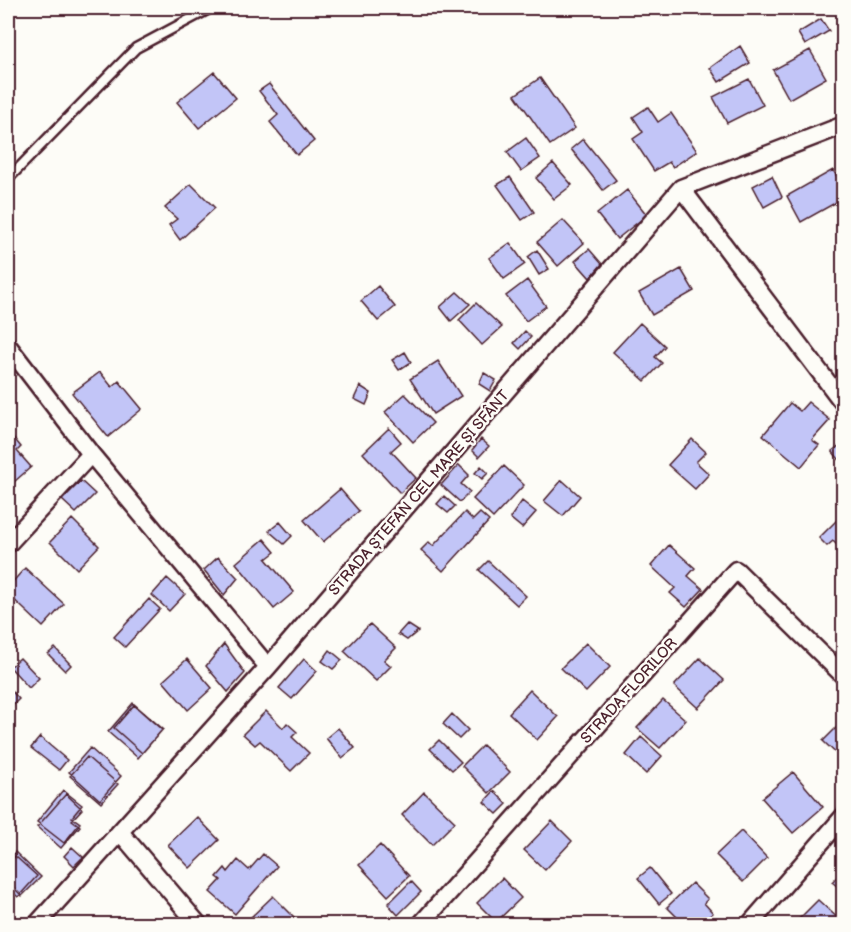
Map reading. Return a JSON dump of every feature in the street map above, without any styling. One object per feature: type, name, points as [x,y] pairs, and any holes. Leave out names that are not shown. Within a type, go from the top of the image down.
[{"type":"street","name":"STRADA ȘTEFAN CEL MARE ȘI SFÂNT","points":[[37,924],[268,667],[681,188],[843,125]]},
{"type":"street","points":[[681,188],[843,404]]},
{"type":"street","points":[[8,346],[91,454],[268,667]]},
{"type":"street","points":[[8,543],[91,454]]},
{"type":"street","name":"STRADA FLORILOR","points":[[421,924],[736,570],[843,676]]},
{"type":"street","points":[[750,924],[843,816]]},
{"type":"street","points":[[120,832],[198,924]]},
{"type":"lane","points":[[8,180],[136,48],[211,8]]},
{"type":"building","points":[[821,19],[829,31],[805,45],[798,33]]},
{"type":"building","points":[[740,46],[750,63],[719,82],[710,68]]},
{"type":"building","points":[[810,50],[826,78],[789,99],[773,70]]},
{"type":"building","points":[[214,72],[236,98],[199,128],[177,102]]},
{"type":"building","points":[[540,78],[575,128],[550,145],[515,95]]},
{"type":"building","points":[[749,79],[763,105],[727,123],[713,97]]},
{"type":"building","points":[[269,84],[314,141],[297,155],[270,122],[278,115],[259,91]]},
{"type":"building","points":[[648,107],[658,122],[671,113],[697,151],[673,167],[669,162],[654,171],[633,139],[643,132],[633,117]]},
{"type":"building","points":[[526,138],[540,158],[521,171],[507,152]]},
{"type":"building","points":[[583,139],[616,180],[603,190],[571,149]]},
{"type":"building","points":[[553,163],[572,185],[554,199],[536,178]]},
{"type":"building","points":[[833,170],[844,188],[844,198],[801,222],[787,196]]},
{"type":"building","points":[[772,176],[782,197],[764,207],[753,186]]},
{"type":"building","points":[[510,177],[534,212],[522,220],[497,185]]},
{"type":"building","points":[[191,184],[215,208],[180,240],[169,225],[177,219],[165,208]]},
{"type":"building","points":[[627,190],[647,215],[617,239],[597,214]]},
{"type":"building","points":[[563,220],[584,243],[558,266],[537,242]]},
{"type":"building","points":[[510,243],[525,264],[504,279],[489,258]]},
{"type":"building","points":[[589,249],[602,264],[590,278],[575,261]]},
{"type":"building","points":[[537,250],[549,269],[539,275],[528,257]]},
{"type":"building","points":[[681,269],[694,291],[652,315],[639,293]]},
{"type":"building","points":[[527,280],[546,306],[526,321],[506,296]]},
{"type":"building","points":[[378,286],[395,307],[378,321],[361,301]]},
{"type":"building","points":[[457,292],[470,304],[451,321],[440,307]]},
{"type":"building","points":[[476,303],[502,327],[482,345],[459,320]]},
{"type":"building","points":[[640,323],[665,346],[655,357],[662,363],[645,381],[613,352]]},
{"type":"building","points":[[525,331],[531,337],[520,349],[514,343]]},
{"type":"building","points":[[405,352],[411,362],[399,370],[392,360]]},
{"type":"building","points":[[438,361],[461,396],[433,414],[410,379]]},
{"type":"building","points":[[100,372],[112,387],[119,381],[142,409],[108,437],[72,393]]},
{"type":"building","points":[[484,373],[496,380],[490,391],[479,384]]},
{"type":"building","points":[[360,386],[371,393],[366,405],[354,399]]},
{"type":"building","points":[[405,394],[433,423],[413,442],[385,412]]},
{"type":"building","points":[[808,402],[830,420],[812,440],[819,445],[801,467],[763,435],[790,403],[800,411]]},
{"type":"building","points":[[389,428],[401,442],[391,451],[416,478],[400,493],[363,453]]},
{"type":"building","points":[[8,431],[21,447],[17,451],[31,467],[14,482],[8,474]]},
{"type":"building","points":[[481,439],[489,446],[479,457],[472,450]]},
{"type":"building","points":[[692,439],[706,452],[696,462],[709,474],[695,489],[668,465]]},
{"type":"building","points":[[844,442],[844,465],[832,451]]},
{"type":"building","points":[[459,465],[469,475],[461,484],[470,492],[460,502],[441,485]]},
{"type":"building","points":[[481,466],[488,473],[482,479],[475,473]]},
{"type":"building","points":[[504,466],[524,485],[493,518],[473,499]]},
{"type":"building","points":[[562,480],[580,496],[563,516],[544,501]]},
{"type":"building","points":[[81,481],[95,494],[76,513],[62,500]]},
{"type":"building","points":[[340,489],[359,511],[323,542],[304,520]]},
{"type":"building","points":[[444,496],[455,506],[448,513],[437,504]]},
{"type":"building","points":[[522,501],[536,512],[522,528],[510,518]]},
{"type":"building","points":[[465,512],[473,520],[480,513],[489,521],[443,571],[421,550],[429,542],[433,546]]},
{"type":"building","points":[[840,517],[844,521],[844,552],[833,541],[827,546],[819,538]]},
{"type":"building","points":[[72,519],[99,546],[77,569],[50,542]]},
{"type":"building","points":[[280,522],[292,536],[284,544],[269,531]]},
{"type":"building","points":[[264,539],[275,552],[266,559],[294,592],[274,609],[236,563]]},
{"type":"building","points":[[669,545],[695,568],[688,576],[703,589],[686,607],[670,593],[675,588],[651,566]]},
{"type":"building","points":[[218,557],[238,578],[224,595],[204,570]]},
{"type":"building","points":[[488,561],[526,596],[517,605],[479,570]]},
{"type":"building","points":[[25,568],[64,604],[43,627],[8,594],[8,587]]},
{"type":"building","points":[[167,578],[185,594],[169,611],[152,595]]},
{"type":"building","points":[[149,599],[160,609],[125,647],[114,637]]},
{"type":"building","points":[[370,624],[396,648],[384,660],[391,666],[376,681],[344,651]]},
{"type":"building","points":[[407,624],[418,631],[407,640],[398,634]]},
{"type":"building","points":[[586,643],[610,667],[586,692],[561,668]]},
{"type":"building","points":[[224,644],[245,673],[228,692],[206,666]]},
{"type":"building","points":[[55,648],[71,665],[65,671],[48,654]]},
{"type":"building","points":[[330,650],[342,660],[333,669],[322,661]]},
{"type":"building","points":[[20,658],[39,678],[29,688],[10,667]]},
{"type":"building","points":[[700,658],[724,680],[698,708],[674,686]]},
{"type":"building","points":[[187,659],[212,688],[188,710],[163,681]]},
{"type":"building","points":[[304,659],[317,671],[292,699],[279,688]]},
{"type":"building","points":[[8,687],[19,699],[8,710]]},
{"type":"building","points":[[530,690],[558,717],[537,740],[509,713]]},
{"type":"building","points":[[663,700],[686,720],[660,748],[637,728]]},
{"type":"building","points":[[133,703],[163,729],[138,758],[108,732]]},
{"type":"building","points":[[134,705],[162,730],[142,753],[114,728]]},
{"type":"building","points":[[266,711],[283,728],[287,723],[297,732],[292,737],[309,753],[291,771],[260,741],[255,745],[243,734]]},
{"type":"building","points":[[452,714],[468,730],[459,739],[443,724]]},
{"type":"building","points":[[844,722],[844,761],[823,741]]},
{"type":"building","points":[[338,728],[355,748],[342,758],[326,738]]},
{"type":"building","points":[[40,737],[67,760],[59,770],[31,748]]},
{"type":"building","points":[[641,737],[662,756],[646,774],[626,755]]},
{"type":"building","points":[[439,740],[461,762],[452,770],[430,749]]},
{"type":"building","points":[[483,745],[510,772],[489,793],[462,766]]},
{"type":"building","points":[[90,748],[121,776],[100,800],[69,772]]},
{"type":"building","points":[[87,757],[118,784],[101,803],[70,776]]},
{"type":"building","points":[[793,772],[823,807],[793,833],[762,798]]},
{"type":"building","points":[[63,790],[82,805],[72,817],[80,823],[64,843],[37,822]]},
{"type":"building","points":[[494,791],[507,804],[497,814],[484,802]]},
{"type":"building","points":[[424,792],[455,822],[432,845],[402,815]]},
{"type":"building","points":[[66,794],[82,809],[72,820],[80,826],[61,848],[37,827]]},
{"type":"building","points":[[197,817],[219,840],[190,868],[168,845]]},
{"type":"building","points":[[552,821],[572,841],[545,870],[524,850]]},
{"type":"building","points":[[741,831],[767,858],[743,882],[716,855]]},
{"type":"building","points":[[380,845],[409,876],[388,896],[359,865]]},
{"type":"building","points":[[72,847],[83,857],[74,866],[64,856]]},
{"type":"building","points":[[15,852],[41,877],[22,896],[8,882],[8,860]]},
{"type":"building","points":[[263,854],[277,866],[235,914],[210,892],[221,880],[217,877],[225,868],[228,872],[238,860],[249,870]]},
{"type":"building","points":[[15,856],[37,876],[18,897],[8,888],[8,865]]},
{"type":"building","points":[[650,868],[671,894],[659,904],[638,878]]},
{"type":"building","points":[[844,870],[844,892],[832,882]]},
{"type":"building","points":[[502,878],[521,898],[496,922],[477,903]]},
{"type":"building","points":[[411,881],[421,892],[398,915],[388,904]]},
{"type":"building","points":[[692,883],[708,899],[704,903],[713,913],[700,924],[684,924],[667,907]]},
{"type":"building","points":[[273,896],[301,924],[249,924],[246,922]]},
{"type":"building","points":[[818,900],[841,921],[837,924],[794,924]]}]
